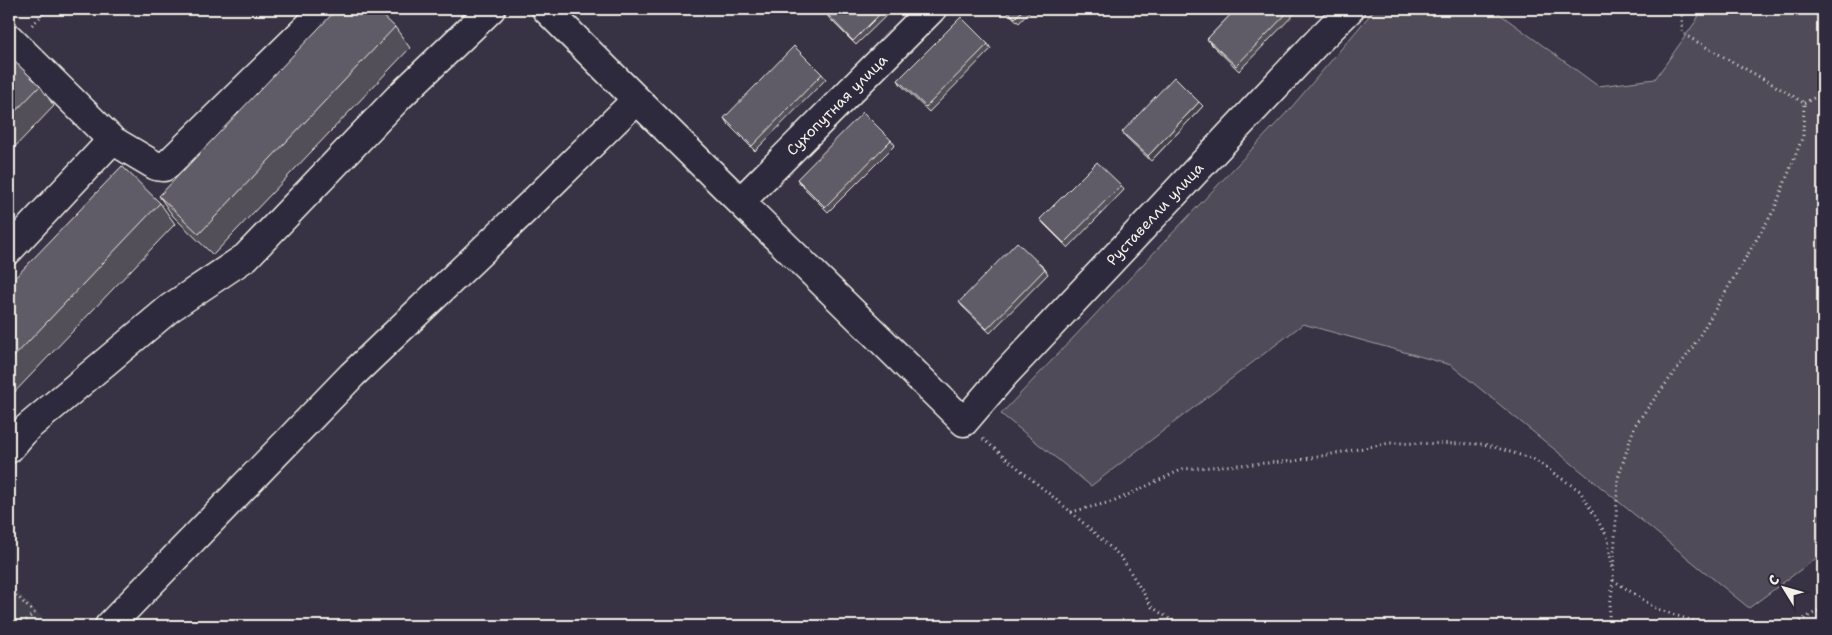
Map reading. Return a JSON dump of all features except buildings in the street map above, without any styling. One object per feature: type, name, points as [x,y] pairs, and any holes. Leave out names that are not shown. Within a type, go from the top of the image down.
[{"type":"street","points":[[9,38],[112,140],[156,166],[164,167],[320,14],[321,9]]},
{"type":"street","points":[[9,449],[28,428],[170,308],[246,257],[399,97],[491,9]]},
{"type":"street","points":[[546,9],[964,422]]},
{"type":"street","name":"Сухопутная улица","points":[[741,201],[932,9]]},
{"type":"street","name":"Руставелли улица","points":[[964,422],[1005,374],[1350,9]]},
{"type":"street","points":[[109,626],[352,375],[531,204],[636,100]]},
{"type":"street","points":[[9,250],[112,140]]},
{"type":"path","points":[[1682,9],[1682,33],[1718,55],[1769,81],[1804,103]]},
{"type":"path","points":[[1804,103],[1823,93]]},
{"type":"path","points":[[1608,626],[1613,580],[1618,478],[1635,424],[1691,350],[1774,210],[1803,136],[1804,103]]},
{"type":"path","points":[[964,422],[1071,512],[1121,557],[1152,607],[1180,626]]},
{"type":"path","points":[[1071,512],[1115,501],[1183,469],[1296,461],[1390,443],[1484,444],[1533,459],[1580,491],[1608,538],[1613,580],[1657,610],[1708,626]]},
{"type":"path","points":[[9,588],[34,613],[20,626]]},
{"type":"path","points":[[1791,626],[1823,608]]},
{"type":"shaded area","points":[[1375,9],[1493,9],[1598,86],[1655,79],[1696,21],[1702,9],[1823,9],[1823,553],[1749,608],[1451,365],[1303,324],[1091,486],[1001,414],[1290,109]]},
{"type":"shaded area","points":[[9,583],[46,621],[41,626],[9,626]]}]
